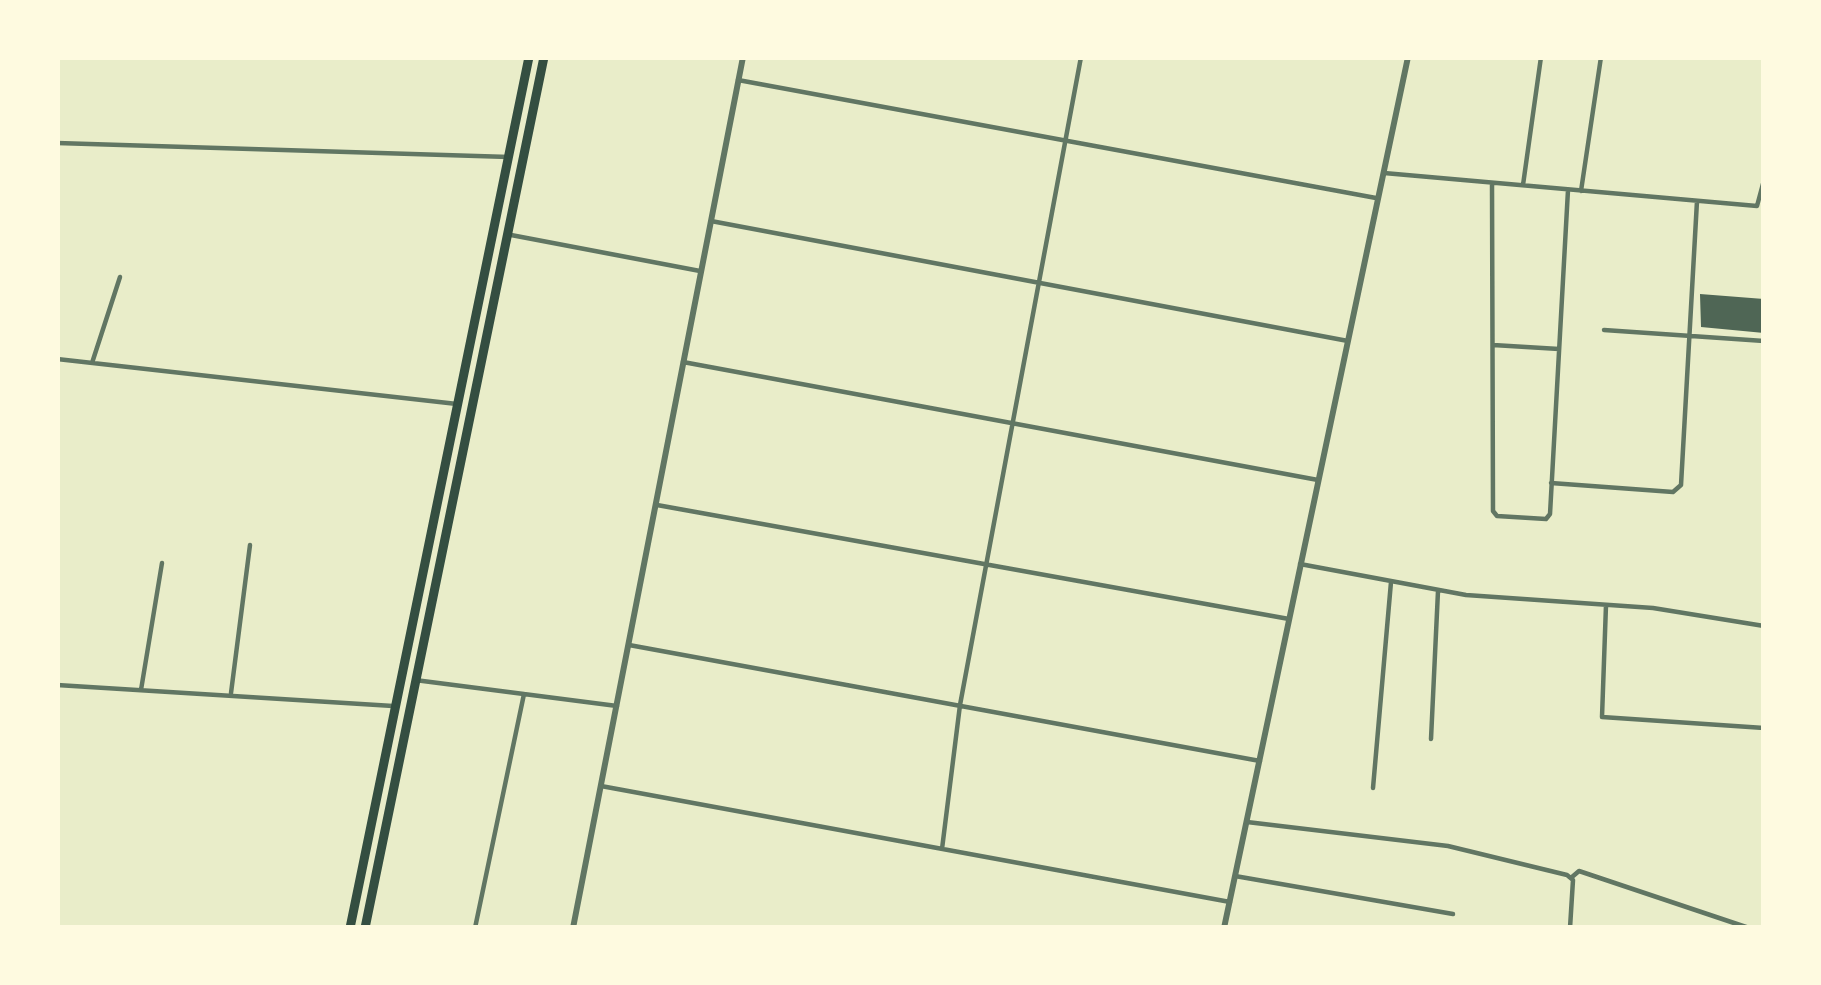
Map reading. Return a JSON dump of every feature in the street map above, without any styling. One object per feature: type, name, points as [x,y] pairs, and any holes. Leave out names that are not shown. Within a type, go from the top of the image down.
[{"type":"highway","points":[[350,928],[529,57]]},
{"type":"highway","points":[[365,928],[544,57]]},
{"type":"highway","points":[[474,322],[489,324]]},
{"type":"highway","points":[[370,825],[387,826]]},
{"type":"street","points":[[574,928],[742,57]]},
{"type":"street","points":[[942,849],[960,705],[1081,57]]},
{"type":"street","points":[[1224,928],[1407,57]]},
{"type":"street","points":[[1523,185],[1541,57]]},
{"type":"street","points":[[1581,191],[1601,57]]},
{"type":"street","points":[[738,80],[1378,198]]},
{"type":"street","points":[[57,143],[509,157]]},
{"type":"street","points":[[1384,173],[1756,206],[1764,180]]},
{"type":"street","points":[[1492,183],[1494,513],[1549,518],[1568,190]]},
{"type":"street","points":[[1551,483],[1677,490],[1683,481],[1697,201]]},
{"type":"street","points":[[710,221],[1348,340]]},
{"type":"street","points":[[507,234],[700,271]]},
{"type":"street","points":[[92,363],[120,277]]},
{"type":"street","points":[[1604,330],[1764,341]]},
{"type":"street","points":[[1493,346],[1559,349]]},
{"type":"street","points":[[57,359],[458,404]]},
{"type":"street","points":[[683,362],[1318,480]]},
{"type":"street","points":[[656,504],[1289,619]]},
{"type":"street","points":[[231,694],[250,545]]},
{"type":"street","points":[[141,690],[163,563]]},
{"type":"street","points":[[1300,564],[1438,591],[1672,610],[1764,626]]},
{"type":"street","points":[[1372,788],[1390,582]]},
{"type":"street","points":[[1431,740],[1438,591]]},
{"type":"street","points":[[1606,604],[1602,717],[1764,728]]},
{"type":"street","points":[[629,645],[1260,761]]},
{"type":"street","points":[[415,680],[617,706]]},
{"type":"street","points":[[57,686],[395,706]]},
{"type":"street","points":[[475,928],[524,694]]},
{"type":"street","points":[[601,786],[1230,902]]},
{"type":"street","points":[[1246,823],[1448,845],[1571,877]]},
{"type":"street","points":[[1571,877],[1579,871],[1749,928]]},
{"type":"street","points":[[1235,876],[1453,914]]},
{"type":"street","points":[[1570,928],[1571,877]]},
{"type":"building","points":[[1700,294],[1764,299],[1764,333],[1701,327]]}]
